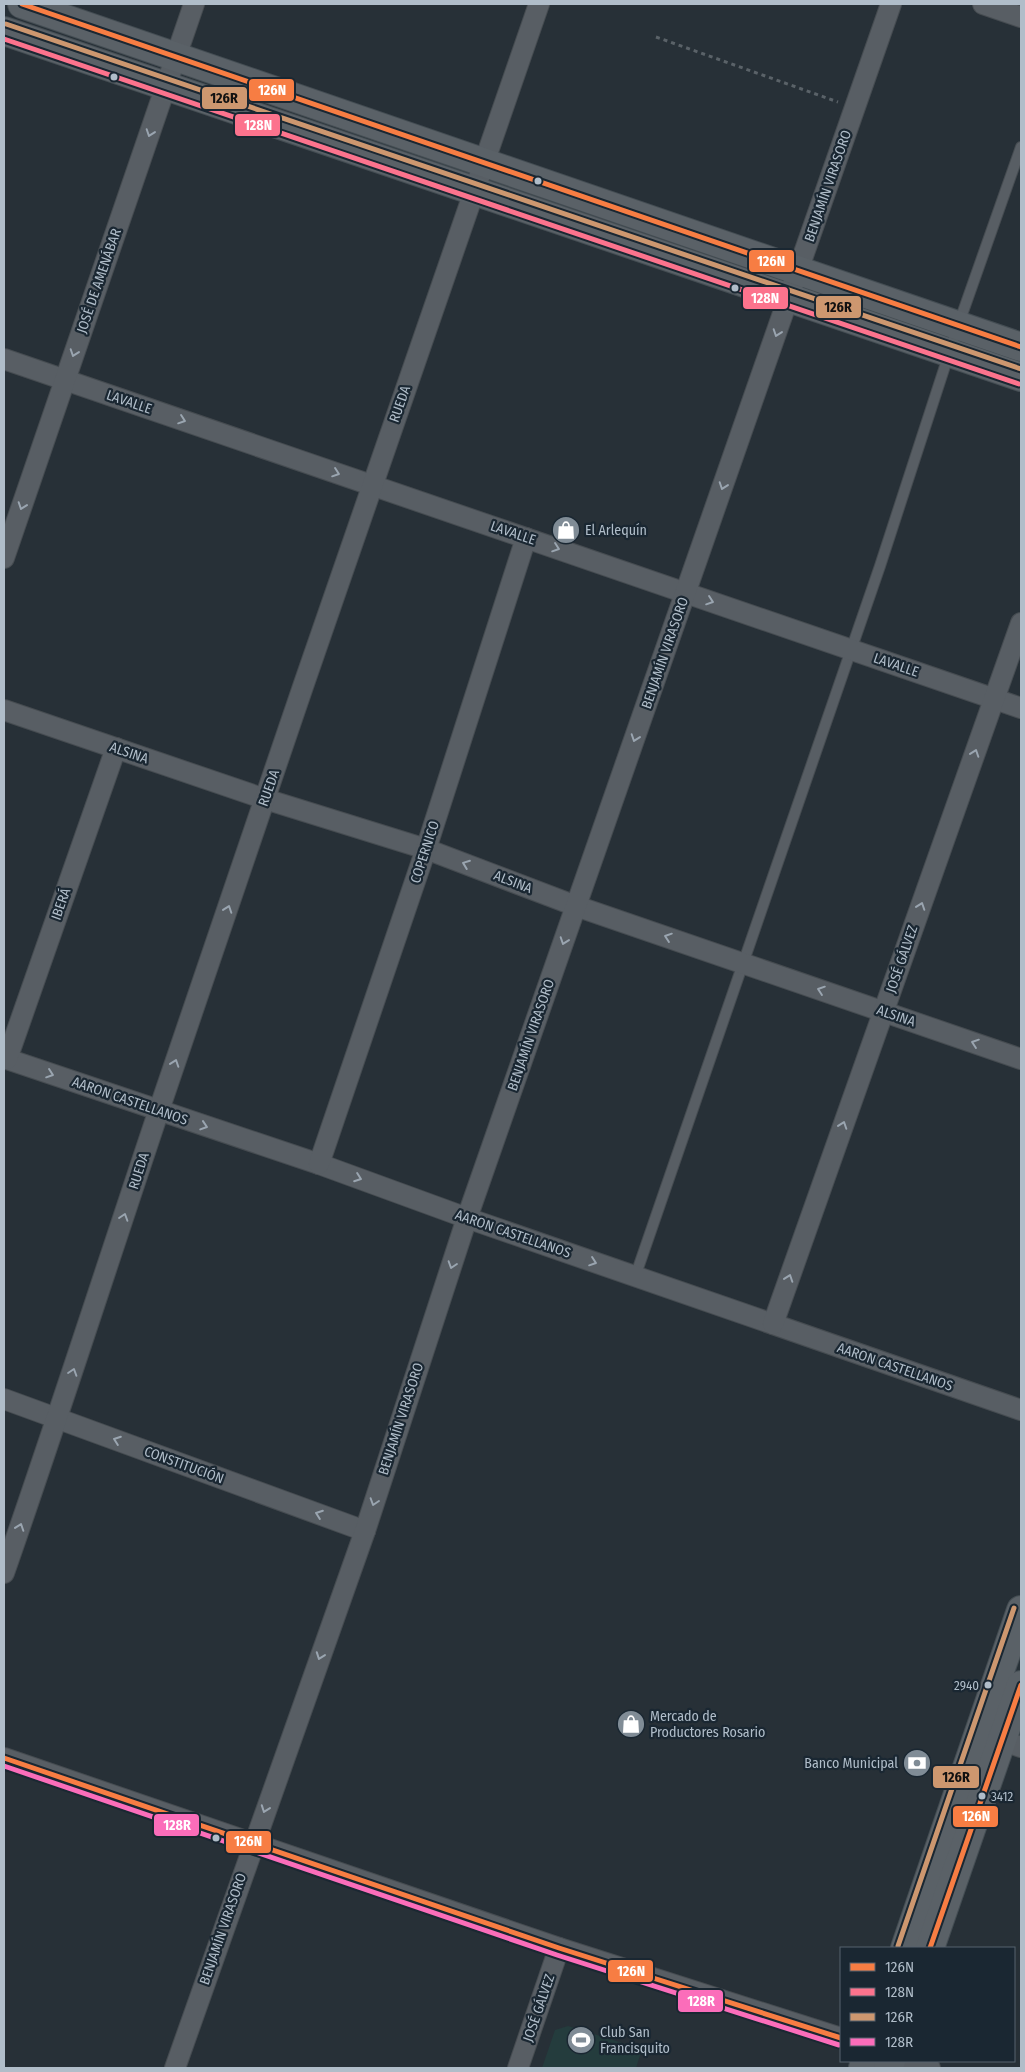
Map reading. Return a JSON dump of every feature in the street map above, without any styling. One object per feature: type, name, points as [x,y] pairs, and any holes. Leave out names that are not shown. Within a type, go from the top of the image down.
[{"type":"main road","points":[[22,4],[1021,347]]},
{"type":"main road","points":[[4,31],[1021,377]]},
{"type":"main road","points":[[905,1947],[1001,1740],[1021,1610]]},
{"type":"main road","points":[[930,1947],[1021,1684]]},
{"type":"street","name":"JOSÉ DE AMENÁBAR","points":[[4,558],[194,4]]},
{"type":"street","name":"RUEDA","points":[[4,1573],[372,485],[539,4]]},
{"type":"street","name":"BENJAMÍN VIRASORO","points":[[175,2068],[253,1843],[365,1531],[467,1218],[891,4]]},
{"type":"street","points":[[983,4],[1021,17]]},
{"type":"street","name":"LAVALLE","points":[[4,359],[1021,708]]},
{"type":"street","name":"COPERNICO","points":[[319,1164],[426,849],[526,538]]},
{"type":"street","name":"JOSÉ GÁLVEZ","points":[[773,1324],[1021,623]]},
{"type":"street","name":"ALSINA","points":[[4,710],[265,799],[426,849],[576,906],[1021,1059]]},
{"type":"street","name":"IBERÁ","points":[[5,1058],[116,748]]},
{"type":"street","name":"AARON CASTELLANOS","points":[[5,1058],[159,1112],[319,1164],[467,1218],[1021,1410]]},
{"type":"street","name":"CONSTITUCIÓN","points":[[4,1399],[365,1531]]},
{"type":"street","points":[[4,1758],[559,1948],[840,2038]]},
{"type":"street","name":"JOSÉ GÁLVEZ","points":[[518,2068],[559,1948]]},
{"type":"street","points":[[911,2062],[930,2068]]},
{"type":"lane","points":[[636,1277],[851,649],[958,326],[1021,147]]},
{"type":"path","points":[[656,37],[855,108]]},
{"type":"green space","name":"Club San Francisquito","points":[[568,2026],[642,2049],[636,2068],[542,2068],[555,2030]]},
{"type":"transit line","name":"126N","points":[[22,4],[1021,347]]},
{"type":"transit line","name":"126R","points":[[6,24],[1021,369]]},
{"type":"transit line","name":"128N","points":[[4,39],[1019,384]]},
{"type":"transit line","name":"126R","points":[[898,1946],[1014,1608]]},
{"type":"transit line","name":"126N","points":[[930,1947],[1021,1685]]},
{"type":"transit line","name":"126N","points":[[4,1758],[559,1948],[840,2038]]},
{"type":"transit line","name":"128R","points":[[4,1766],[557,1955],[839,2045]]},
{"type":"place","name":"El Arlequín","points":[[566,530]]},
{"type":"place","name":"2940","points":[[988,1685]]},
{"type":"place","name":"Mercado de Productores Rosario","points":[[631,1724]]},
{"type":"place","name":"Banco Municipal","points":[[917,1763]]},
{"type":"place","name":"3412","points":[[982,1796]]},
{"type":"place","name":"Club San Francisquito","points":[[581,2040]]}]
